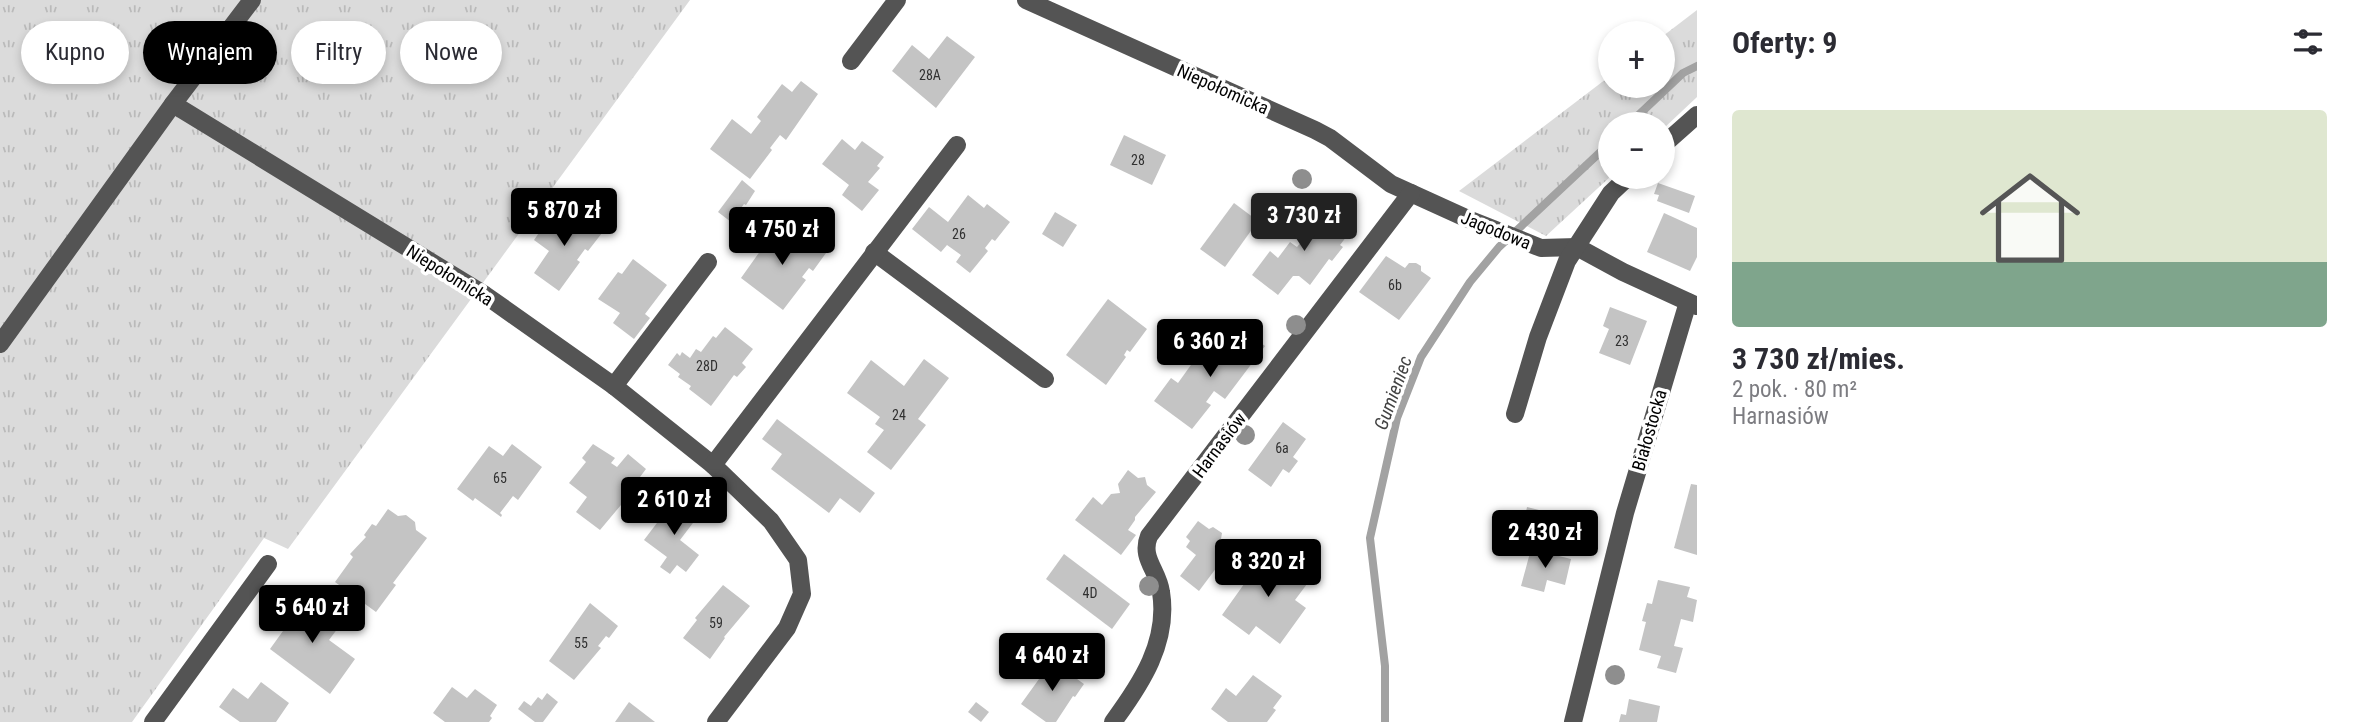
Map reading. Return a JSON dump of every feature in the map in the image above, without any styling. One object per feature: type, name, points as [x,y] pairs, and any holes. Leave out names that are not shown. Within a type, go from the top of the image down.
[{"type":"street","points":[[0,344],[173,104],[252,0]]},
{"type":"street","points":[[851,61],[897,0]]},
{"type":"street","name":"Niepołomicka","points":[[1026,0],[1315,130],[1330,138],[1391,184],[1411,193]]},
{"type":"street","name":"Niepołomicka","points":[[173,104],[485,295],[614,386],[713,465],[771,522],[798,560],[802,594],[787,628],[716,722]]},
{"type":"street","points":[[1675,134],[1697,115]]},
{"type":"street","points":[[713,465],[957,145]]},
{"type":"street","points":[[1515,414],[1560,276],[1615,189]]},
{"type":"street","name":"Jagodowa","points":[[1411,193],[1522,242],[1548,249],[1570,245],[1577,247]]},
{"type":"street","name":"Harnasiów","points":[[1113,722],[1148,670],[1161,627],[1161,593],[1154,568],[1145,554],[1149,536],[1411,193]]},
{"type":"street","points":[[1577,247],[1692,304]]},
{"type":"street","points":[[874,252],[1045,379]]},
{"type":"street","points":[[614,386],[708,262]]},
{"type":"street","name":"Białostocka","points":[[1573,722],[1625,513],[1692,304]]},
{"type":"street","points":[[153,722],[268,564]]},
{"type":"green space","points":[[0,0],[690,0],[288,549],[264,538],[132,722],[0,722]]},
{"type":"green space","points":[[1697,10],[1697,97],[1675,118],[1675,112],[1598,112],[1598,188],[1546,236],[1459,191],[1598,85],[1598,98],[1675,98],[1675,27]]},
{"type":"building","points":[[947,36],[975,57],[936,108],[892,71],[912,45],[929,59]]},
{"type":"building","points":[[801,81],[818,94],[786,140],[780,135],[750,179],[710,149],[732,119],[751,134],[761,121],[757,117],[782,84],[792,92]]},
{"type":"building","points":[[1124,135],[1166,155],[1152,185],[1110,165]]},
{"type":"building","points":[[842,139],[855,150],[862,141],[884,157],[877,166],[880,168],[868,182],[879,190],[862,211],[842,195],[849,185],[822,164]]},
{"type":"building","points":[[742,180],[755,191],[731,222],[718,212]]},
{"type":"building","points":[[1656,189],[1675,189],[1695,196],[1689,213],[1657,201],[1659,195],[1654,194]]},
{"type":"building","points":[[968,195],[984,208],[987,204],[1010,222],[995,241],[992,239],[985,248],[988,251],[970,273],[956,262],[961,255],[947,245],[941,252],[912,229],[929,207],[948,222]]},
{"type":"building","points":[[1234,203],[1258,221],[1225,267],[1200,249]]},
{"type":"building","points":[[1318,207],[1331,218],[1337,218],[1350,232],[1340,245],[1343,247],[1332,261],[1329,259],[1310,285],[1299,276],[1293,276],[1278,295],[1252,275],[1270,251],[1278,258],[1290,242],[1297,247],[1306,236],[1299,231]]},
{"type":"building","points":[[1055,212],[1077,225],[1063,247],[1042,234]]},
{"type":"building","points":[[1664,213],[1697,228],[1697,257],[1690,271],[1647,252]]},
{"type":"building","points":[[552,214],[568,225],[576,214],[582,219],[587,218],[602,233],[588,251],[585,249],[577,260],[580,262],[559,291],[534,273],[549,251],[534,240]]},
{"type":"building","points":[[778,226],[807,247],[811,242],[826,253],[813,271],[809,268],[802,277],[806,280],[783,310],[741,278]]},
{"type":"building","points":[[1386,256],[1405,268],[1409,263],[1416,263],[1421,266],[1421,271],[1431,278],[1399,320],[1359,292]]},
{"type":"building","points":[[633,259],[667,285],[645,314],[650,318],[634,339],[613,323],[620,313],[598,299],[618,272],[622,274]]},
{"type":"building","points":[[1108,299],[1147,329],[1130,352],[1127,350],[1124,355],[1126,357],[1106,385],[1066,355]]},
{"type":"building","points":[[1610,307],[1647,321],[1630,365],[1599,353],[1609,329],[1603,326]]},
{"type":"building","points":[[725,327],[753,349],[742,363],[746,367],[737,377],[734,375],[711,406],[689,389],[691,386],[678,377],[680,374],[668,365],[677,353],[680,356],[682,352],[690,358],[696,349],[701,352],[713,336],[716,338]]},
{"type":"building","points":[[1241,328],[1265,346],[1225,399],[1214,391],[1206,402],[1211,405],[1192,429],[1154,401],[1171,378],[1178,383],[1201,351],[1215,362],[1229,343],[1228,332],[1237,332]]},
{"type":"building","points":[[924,359],[949,378],[918,419],[926,425],[891,470],[867,452],[884,430],[875,424],[880,417],[847,393],[871,360],[904,386]]},
{"type":"building","points":[[777,419],[875,493],[860,513],[840,498],[829,513],[771,469],[782,454],[762,439]]},
{"type":"building","points":[[1283,422],[1306,439],[1293,457],[1298,461],[1289,473],[1283,469],[1271,487],[1248,470]]},
{"type":"building","points":[[512,444],[542,467],[518,500],[513,496],[500,513],[501,517],[457,489],[489,446],[503,456]]},
{"type":"building","points":[[593,444],[615,458],[611,463],[617,467],[628,454],[646,469],[600,530],[576,512],[587,497],[569,483],[586,462],[582,458]]},
{"type":"building","points":[[1128,470],[1138,478],[1145,477],[1147,485],[1156,492],[1135,517],[1128,530],[1136,535],[1121,555],[1075,520],[1093,497],[1102,505],[1111,494],[1120,493],[1118,484]]},
{"type":"building","points":[[1691,484],[1697,485],[1697,555],[1674,548]]},
{"type":"building","points":[[676,498],[699,515],[680,540],[699,555],[686,572],[677,565],[670,574],[660,567],[667,557],[644,540]]},
{"type":"building","points":[[1527,507],[1539,510],[1535,528],[1523,526]]},
{"type":"building","points":[[388,509],[398,516],[406,515],[415,522],[416,530],[427,538],[393,583],[396,585],[376,612],[335,582],[353,557],[350,554],[366,537],[364,535],[372,524],[376,526]]},
{"type":"building","points":[[1198,521],[1209,529],[1213,527],[1222,533],[1221,539],[1232,547],[1199,591],[1180,576],[1196,555],[1186,547],[1190,541],[1186,537]]},
{"type":"building","points":[[1269,549],[1297,569],[1293,574],[1307,584],[1295,600],[1306,608],[1280,644],[1256,626],[1249,635],[1222,615]]},
{"type":"building","points":[[1531,549],[1571,559],[1565,585],[1547,580],[1544,592],[1521,586]]},
{"type":"building","points":[[1064,554],[1130,604],[1112,629],[1046,579]]},
{"type":"building","points":[[1658,580],[1690,587],[1687,597],[1697,600],[1693,622],[1681,619],[1674,646],[1683,648],[1676,673],[1657,668],[1661,656],[1639,650],[1646,622],[1642,621],[1647,603],[1652,604]]},
{"type":"building","points":[[723,585],[750,606],[710,659],[683,638],[697,620],[695,618]]},
{"type":"building","points":[[301,595],[341,624],[329,640],[355,659],[330,694],[270,649],[283,631],[278,627]]},
{"type":"building","points":[[590,603],[618,626],[609,638],[606,636],[598,646],[601,648],[574,680],[549,661]]},
{"type":"building","points":[[1052,661],[1084,684],[1056,722],[1046,722],[1021,704]]},
{"type":"building","points":[[1253,675],[1282,696],[1267,722],[1228,722],[1211,709],[1226,688],[1236,696]]},
{"type":"building","points":[[261,682],[289,703],[276,722],[240,722],[219,707],[233,688],[248,699]]},
{"type":"building","points":[[452,687],[467,698],[475,689],[497,705],[489,722],[445,722],[433,713]]},
{"type":"building","points":[[547,693],[558,702],[543,722],[535,722],[518,709],[524,701],[531,706],[538,697],[542,700]]},
{"type":"building","points":[[1629,699],[1660,706],[1657,722],[1619,722],[1621,714],[1626,715]]},
{"type":"building","points":[[629,702],[655,722],[615,722]]},
{"type":"building","points":[[976,702],[989,712],[981,722],[968,712]]},
{"type":"waterway","name":"Gumieniec","points":[[1642,112],[1683,73],[1697,66]]},
{"type":"waterway","name":"Gumieniec","points":[[1385,722],[1385,666],[1370,538],[1397,418],[1421,357],[1470,282],[1499,247],[1598,154]]}]
